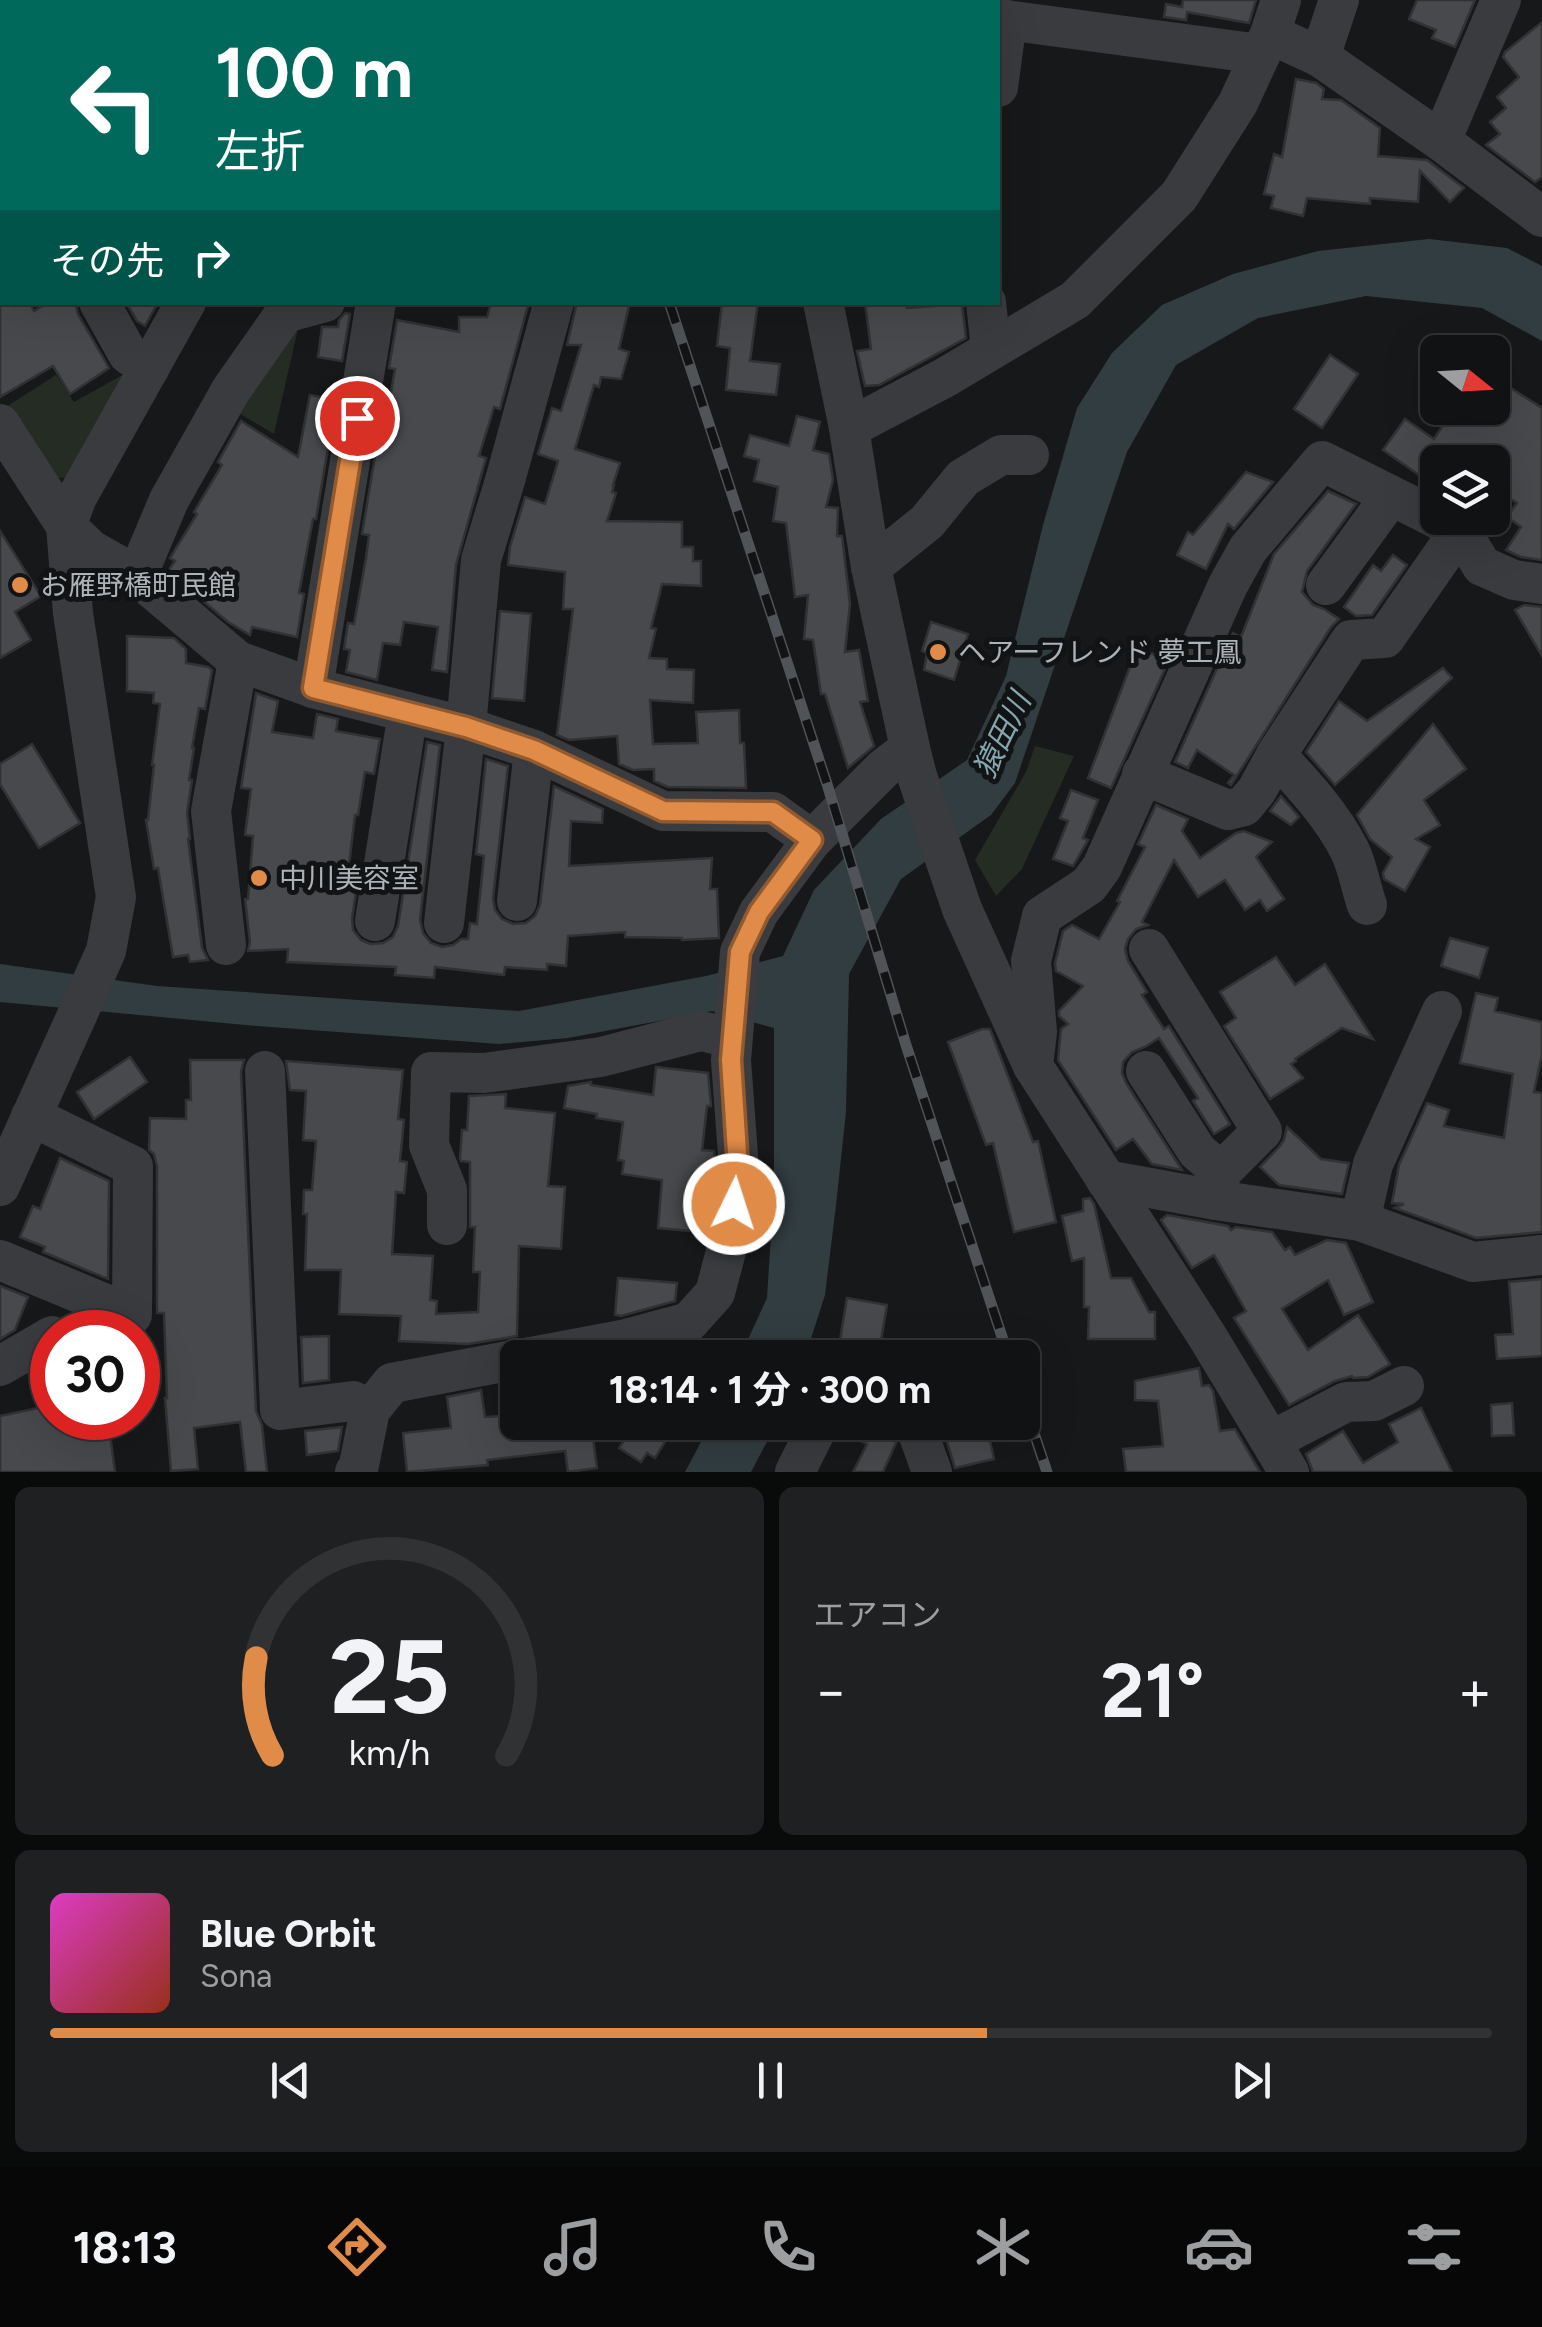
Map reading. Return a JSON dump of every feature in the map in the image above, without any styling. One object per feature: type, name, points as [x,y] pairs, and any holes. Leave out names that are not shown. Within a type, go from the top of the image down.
[{"type":"street","points":[[1320,57],[1339,0]]},
{"type":"street","points":[[1440,141],[1501,0]]},
{"type":"street","points":[[1000,54],[1002,20],[1270,29],[1320,57],[1542,217]]},
{"type":"street","points":[[849,428],[946,377],[1074,300],[1179,196],[1238,103],[1270,29]]},
{"type":"street","points":[[101,305],[128,354],[148,369]]},
{"type":"street","points":[[0,1186],[106,951],[116,897],[73,613],[66,526],[77,496],[184,305]]},
{"type":"street","points":[[137,576],[169,500],[231,390],[285,313],[314,305]]},
{"type":"street","points":[[313,688],[376,305]]},
{"type":"street","points":[[444,922],[481,560],[553,305]]},
{"type":"street","points":[[824,305],[849,428],[871,567],[913,762],[952,881],[1033,1066],[1208,1336],[1280,1456],[1346,1402],[1374,1400],[1404,1386]]},
{"type":"street","points":[[986,305],[991,350]]},
{"type":"street","points":[[0,424],[66,526],[91,550],[137,576],[238,662],[313,688],[466,727],[534,750],[663,811],[773,812],[812,840]]},
{"type":"street","points":[[871,567],[927,522],[963,478],[1000,454],[1029,456]]},
{"type":"street","points":[[973,933],[1042,916],[1089,885],[1102,867],[1228,585],[1248,549],[1322,460],[1420,510]]},
{"type":"street","points":[[1326,585],[1392,496]]},
{"type":"street","points":[[1142,774],[1228,810],[1244,806],[1351,640],[1385,638],[1457,535]]},
{"type":"street","points":[[1463,535],[1482,566],[1514,580],[1542,584]]},
{"type":"street","points":[[226,945],[211,811],[238,662]]},
{"type":"street","points":[[376,921],[408,712]]},
{"type":"street","points":[[517,901],[534,750]]},
{"type":"street","points":[[1276,756],[1309,790],[1339,831],[1352,854],[1366,906]]},
{"type":"street","points":[[622,1340],[689,1322],[716,1293],[729,1240],[738,1168],[731,1060],[740,952],[759,912],[812,840],[884,768],[913,762]]},
{"type":"street","points":[[1033,1066],[1038,1032],[1031,961],[1042,916]]},
{"type":"street","points":[[1149,949],[1262,1130],[1218,1186]]},
{"type":"street","points":[[1360,1221],[1373,1164],[1442,1011]]},
{"type":"street","points":[[447,1224],[447,1190],[429,1145],[431,1072],[484,1073],[601,1057],[701,1031],[733,1032]]},
{"type":"street","points":[[265,1071],[280,1410],[353,1400],[370,1410]]},
{"type":"street","points":[[1146,1071],[1218,1186]]},
{"type":"street","points":[[0,1260],[132,1315],[133,1166],[31,1116]]},
{"type":"street","points":[[1106,1180],[1218,1186],[1360,1221],[1473,1262],[1542,1255]]},
{"type":"street","points":[[75,1310],[82,1294]]},
{"type":"street","points":[[0,1366],[30,1349]]},
{"type":"street","points":[[358,1471],[370,1410],[392,1383],[500,1362]]},
{"type":"street","points":[[795,1472],[811,1440]]},
{"type":"street","points":[[920,1440],[932,1472]]},
{"type":"shaded area","points":[[300,320],[274,434],[237,412]]},
{"type":"shaded area","points":[[126,373],[71,477],[47,479],[4,408],[56,375],[74,402]]},
{"type":"shaded area","points":[[1035,746],[1074,756],[1022,869],[996,896],[975,860],[1026,772]]},
{"type":"water","name":"猿田川","points":[[1429,239],[1507,248],[1542,266],[1542,341],[1482,308],[1366,296],[1258,318],[1176,365],[1127,452],[1015,783],[991,815],[901,879],[849,974],[846,1112],[825,1295],[810,1340],[748,1340],[767,1298],[774,1186],[774,1028],[712,1011],[568,1038],[499,1044],[0,1002],[0,964],[157,986],[519,1011],[706,976],[783,956],[814,890],[881,819],[967,760],[1006,676],[1077,408],[1112,353],[1162,305],[1233,274],[1318,251]]},
{"type":"water","points":[[702,1440],[768,1440],[751,1472],[685,1472]]},
{"type":"building","points":[[1183,0],[1256,0],[1249,23],[1187,12],[1186,20],[1164,17],[1166,4],[1182,7]]},
{"type":"building","points":[[1417,0],[1475,0],[1455,47],[1432,38],[1436,30],[1409,19]]},
{"type":"building","points":[[1542,22],[1542,177],[1535,182],[1486,145],[1500,134],[1490,122],[1506,108],[1497,97],[1519,77],[1503,57],[1505,52]]},
{"type":"building","points":[[1296,79],[1316,83],[1324,89],[1322,99],[1341,100],[1380,128],[1378,156],[1427,160],[1464,188],[1450,202],[1420,171],[1418,202],[1370,198],[1370,204],[1307,198],[1303,216],[1271,208],[1274,196],[1264,194],[1274,154],[1282,157]]},
{"type":"building","points":[[0,305],[31,305],[34,311],[44,305],[76,305],[109,368],[70,394],[53,366],[0,397]]},
{"type":"building","points":[[128,305],[156,305],[145,326],[137,321]]},
{"type":"building","points":[[490,305],[528,305],[500,409],[494,407],[479,456],[486,458],[456,565],[447,672],[432,670],[438,627],[404,622],[400,645],[383,643],[377,680],[346,672],[350,650],[344,649],[348,623],[354,624],[366,558],[369,535],[362,534],[383,408],[388,409],[395,369],[389,368],[397,320],[459,332],[459,317],[487,317]]},
{"type":"building","points":[[576,305],[629,305],[619,349],[629,352],[621,379],[601,377],[599,387],[594,385],[575,449],[620,463],[607,521],[682,522],[682,547],[693,547],[693,561],[701,561],[701,586],[662,584],[651,628],[656,629],[649,658],[667,659],[667,669],[694,670],[693,703],[650,700],[653,744],[698,743],[696,712],[739,710],[746,788],[668,787],[654,781],[654,769],[633,770],[619,764],[617,736],[569,740],[557,735],[573,609],[563,609],[565,572],[508,565],[525,497],[545,504],[558,461],[538,454],[552,408],[561,411],[581,345],[567,345]]},
{"type":"building","points":[[722,305],[758,305],[750,361],[780,364],[776,395],[726,390],[730,348],[717,346]]},
{"type":"building","points":[[865,305],[962,305],[966,338],[879,385],[865,386],[857,351],[871,349]]},
{"type":"building","points":[[345,313],[350,314],[342,361],[318,357],[322,327],[338,327]]},
{"type":"building","points":[[1330,355],[1358,374],[1322,428],[1294,409]]},
{"type":"building","points":[[1510,388],[1542,408],[1542,560],[1506,550],[1521,527],[1510,519],[1517,503],[1510,498],[1510,445],[1420,445],[1420,476],[1383,450],[1405,419],[1434,439],[1443,425],[1510,425]]},
{"type":"building","points":[[310,395],[336,400],[299,593],[304,594],[297,637],[252,627],[250,635],[228,622],[168,571],[175,561],[170,558],[197,514],[194,512],[222,465],[218,462],[241,421],[298,457]]},
{"type":"building","points":[[797,416],[820,422],[813,450],[829,454],[833,480],[826,507],[838,508],[837,536],[842,536],[850,604],[845,652],[859,650],[868,701],[860,702],[874,746],[848,768],[825,694],[821,694],[813,640],[804,639],[808,595],[795,597],[786,523],[773,521],[778,487],[754,481],[759,460],[744,456],[750,435],[789,446]]},
{"type":"building","points":[[1246,472],[1273,482],[1234,529],[1228,524],[1206,569],[1177,555],[1188,532],[1193,535]]},
{"type":"building","points":[[1328,491],[1356,504],[1307,571],[1302,592],[1313,605],[1339,619],[1231,785],[1228,783],[1234,775],[1197,750],[1188,768],[1175,762],[1233,633],[1241,637],[1274,554]]},
{"type":"building","points":[[0,531],[41,596],[15,612],[31,640],[0,658]]},
{"type":"building","points":[[1393,555],[1407,565],[1372,615],[1356,616],[1344,607],[1373,565],[1381,571]]},
{"type":"building","points":[[1524,605],[1542,607],[1542,656],[1515,610]]},
{"type":"building","points":[[500,611],[531,614],[524,701],[492,698]]},
{"type":"building","points":[[931,622],[968,634],[954,680],[924,670],[927,653],[922,651]]},
{"type":"building","points":[[127,636],[174,638],[186,649],[186,663],[212,670],[205,709],[199,708],[192,748],[187,813],[202,948],[208,960],[190,962],[188,955],[173,957],[146,820],[160,704],[153,703],[154,693],[127,691]]},
{"type":"building","points":[[1137,648],[1169,660],[1111,788],[1088,778]]},
{"type":"building","points":[[1443,668],[1452,678],[1335,785],[1306,752],[1339,701],[1367,721]]},
{"type":"building","points":[[256,693],[278,701],[272,732],[313,738],[317,714],[338,719],[336,731],[380,739],[374,774],[365,772],[349,865],[360,866],[352,918],[353,930],[361,940],[383,943],[393,937],[398,926],[427,742],[440,745],[420,920],[431,943],[442,947],[468,939],[470,923],[477,924],[484,856],[476,854],[486,759],[508,766],[493,898],[502,919],[513,924],[526,923],[540,905],[554,786],[603,809],[602,823],[571,821],[569,866],[712,858],[710,889],[717,889],[719,938],[625,937],[625,932],[568,936],[566,966],[547,964],[547,970],[505,967],[504,975],[435,967],[434,978],[395,975],[396,967],[287,962],[288,949],[248,951],[245,899],[253,836],[245,835],[251,789],[241,788]]},
{"type":"building","points":[[1433,724],[1466,769],[1424,800],[1440,825],[1416,839],[1430,847],[1405,891],[1384,879],[1392,857],[1370,839],[1357,815]]},
{"type":"building","points":[[32,744],[80,823],[39,848],[0,784],[0,764]]},
{"type":"building","points":[[1071,790],[1098,800],[1083,838],[1088,840],[1073,866],[1053,859],[1068,821],[1060,818]]},
{"type":"building","points":[[1281,796],[1299,817],[1291,825],[1270,811]]},
{"type":"building","points":[[1156,805],[1188,819],[1182,831],[1200,858],[1244,831],[1272,842],[1256,857],[1284,899],[1267,911],[1260,900],[1245,910],[1225,880],[1198,897],[1174,860],[1142,922],[1148,925],[1136,929],[1128,939],[1128,961],[1147,992],[1142,995],[1164,1029],[1169,1026],[1230,1124],[1214,1134],[1193,1101],[1198,1098],[1159,1038],[1132,1052],[1123,1062],[1126,1083],[1182,1170],[1152,1164],[1133,1139],[1116,1150],[1058,1060],[1061,1029],[1068,1024],[1059,1011],[1083,986],[1056,971],[1063,931],[1072,925],[1099,939],[1145,847],[1138,844]]},
{"type":"building","points":[[1450,938],[1488,948],[1479,978],[1441,966]]},
{"type":"building","points":[[1276,957],[1295,985],[1325,964],[1373,1039],[1342,1028],[1295,1059],[1291,1064],[1303,1078],[1270,1099],[1224,1026],[1236,1018],[1220,992]]},
{"type":"building","points":[[1476,993],[1498,998],[1495,1011],[1542,1022],[1542,1054],[1534,1092],[1542,1093],[1542,1232],[1476,1238],[1395,1208],[1404,1204],[1392,1203],[1399,1165],[1427,1103],[1449,1110],[1444,1126],[1504,1138],[1513,1074],[1460,1063]]},
{"type":"building","points":[[990,1029],[1033,1142],[1038,1141],[1056,1222],[1014,1232],[993,1143],[986,1145],[948,1042]]},
{"type":"building","points":[[130,1057],[147,1082],[94,1119],[77,1092]]},
{"type":"building","points":[[190,1060],[244,1060],[241,1072],[256,1411],[262,1425],[267,1472],[246,1472],[240,1422],[194,1428],[198,1469],[171,1471],[164,1313],[157,1310],[157,1166],[149,1150],[150,1118],[186,1119],[186,1100],[191,1100]]},
{"type":"building","points":[[286,1061],[403,1070],[398,1119],[404,1120],[400,1161],[407,1162],[404,1193],[396,1192],[392,1254],[433,1256],[430,1300],[437,1301],[436,1314],[478,1312],[480,1272],[473,1272],[475,1227],[470,1227],[470,1162],[460,1159],[469,1096],[506,1094],[505,1108],[555,1113],[548,1186],[565,1187],[561,1249],[519,1246],[517,1336],[468,1344],[399,1341],[401,1316],[339,1314],[341,1270],[305,1270],[304,1190],[312,1190],[316,1141],[303,1140],[306,1091],[290,1090]]},
{"type":"building","points":[[656,1067],[708,1073],[711,1106],[707,1106],[702,1150],[714,1151],[715,1168],[709,1214],[702,1214],[701,1232],[658,1228],[662,1180],[622,1174],[624,1161],[618,1160],[623,1122],[564,1108],[568,1086],[591,1082],[653,1095]]},
{"type":"building","points":[[1287,1127],[1321,1159],[1349,1163],[1342,1194],[1279,1185],[1260,1167],[1284,1140]]},
{"type":"building","points":[[60,1158],[109,1181],[108,1279],[43,1252],[45,1247],[20,1237],[33,1206],[40,1209]]},
{"type":"building","points":[[1090,1198],[1111,1278],[1131,1278],[1149,1312],[1155,1312],[1155,1339],[1088,1339],[1084,1258],[1072,1261],[1062,1216],[1083,1211],[1083,1199]]},
{"type":"building","points":[[1167,1215],[1228,1226],[1231,1230],[1236,1227],[1272,1232],[1285,1250],[1290,1247],[1295,1255],[1327,1240],[1346,1243],[1373,1302],[1344,1315],[1328,1280],[1282,1309],[1308,1350],[1358,1315],[1390,1364],[1368,1377],[1335,1381],[1289,1405],[1234,1318],[1246,1311],[1214,1255],[1192,1268],[1161,1220]]},
{"type":"building","points":[[618,1278],[677,1283],[675,1301],[615,1315]]},
{"type":"building","points":[[1542,1279],[1542,1356],[1497,1359],[1495,1335],[1513,1334],[1509,1282]]},
{"type":"building","points":[[0,1286],[28,1297],[15,1330],[0,1339]]},
{"type":"building","points":[[847,1298],[887,1305],[881,1340],[840,1340]]},
{"type":"building","points":[[329,1336],[329,1380],[303,1383],[301,1337]]},
{"type":"building","points":[[1199,1368],[1202,1386],[1209,1385],[1213,1391],[1220,1431],[1235,1429],[1260,1472],[1126,1472],[1123,1449],[1163,1446],[1158,1401],[1135,1400],[1135,1381]]},
{"type":"building","points":[[481,1390],[485,1417],[500,1416],[500,1440],[593,1440],[597,1468],[568,1472],[565,1451],[487,1460],[488,1465],[407,1472],[403,1433],[451,1428],[447,1397]]},
{"type":"building","points":[[1512,1403],[1514,1435],[1492,1436],[1491,1405]]},
{"type":"building","points":[[1421,1408],[1452,1472],[1313,1472],[1306,1454],[1343,1431],[1363,1463],[1398,1442],[1389,1424]]},
{"type":"building","points":[[30,1410],[30,1440],[111,1440],[115,1472],[0,1472],[0,1416]]},
{"type":"building","points":[[342,1427],[338,1451],[307,1455],[305,1431]]},
{"type":"building","points":[[624,1440],[666,1440],[655,1458],[647,1453],[641,1462],[619,1448]]},
{"type":"building","points":[[858,1440],[895,1440],[883,1472],[853,1472],[867,1444]]},
{"type":"building","points":[[946,1440],[990,1440],[994,1459],[955,1468]]},
{"type":"railway","points":[[670,305],[1003,1340]]},
{"type":"railway","points":[[1036,1440],[1047,1472]]},
{"type":"place","name":"お雁野橋町民館","points":[[20,585]]},
{"type":"place","name":"ヘアーフレンド 夢工鳳","points":[[938,652]]},
{"type":"place","name":"中川美容室","points":[[259,878]]},
{"type":"route","points":[[357,418],[313,688],[417,713],[534,750],[663,811],[773,812],[812,840],[759,912],[740,952],[731,1060],[738,1168],[734,1204]]}]
